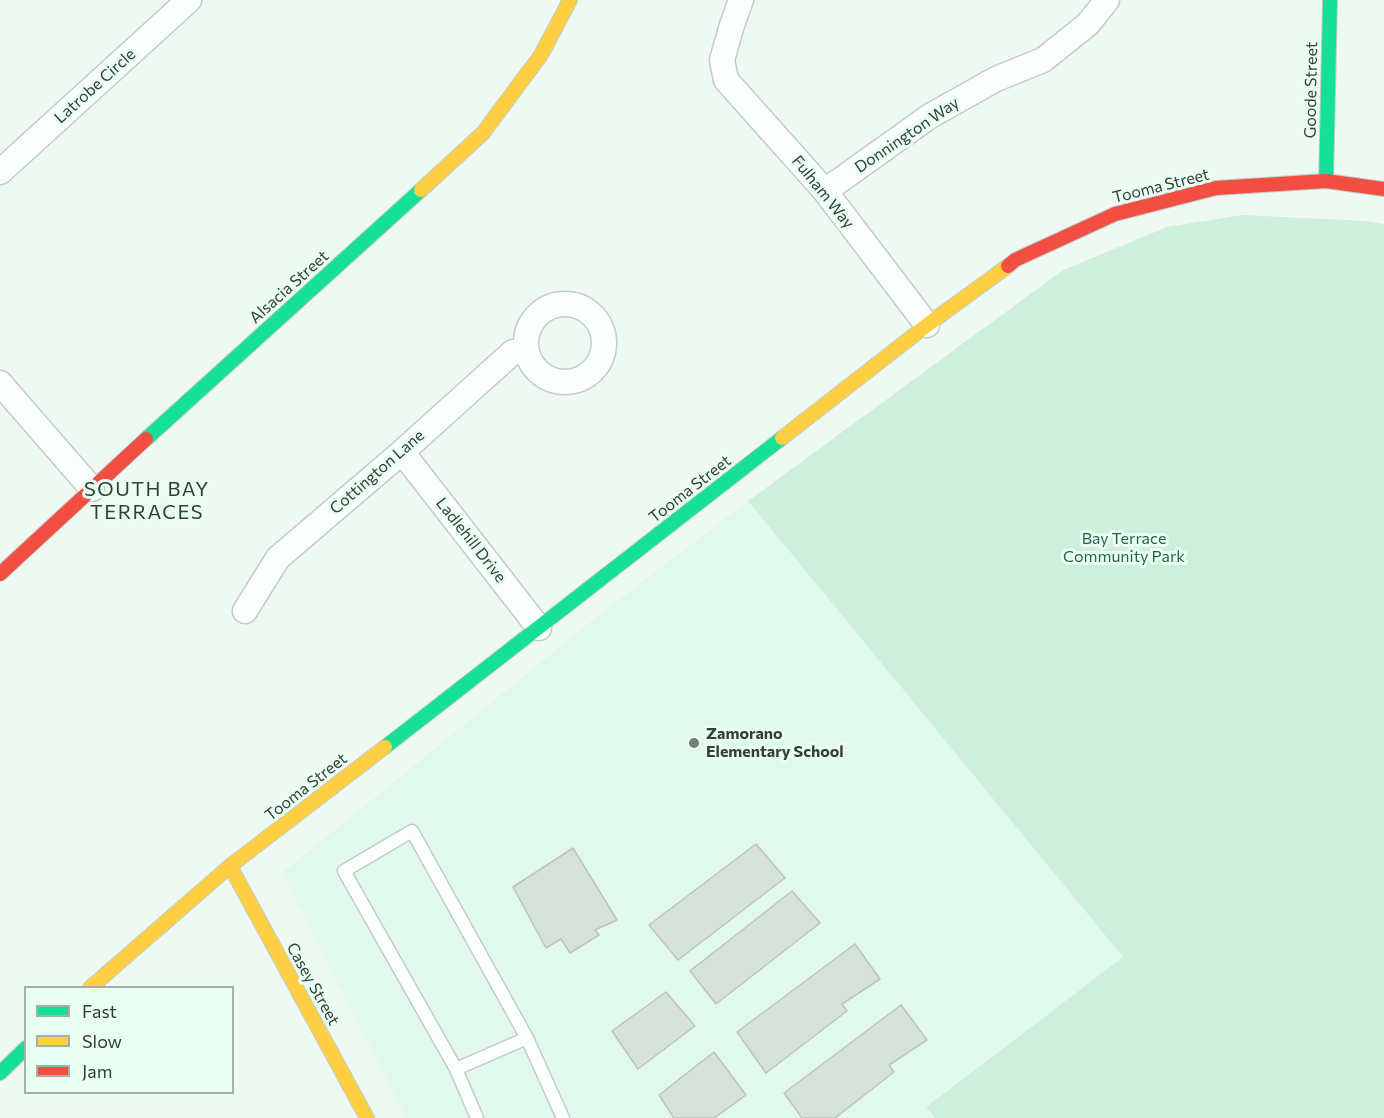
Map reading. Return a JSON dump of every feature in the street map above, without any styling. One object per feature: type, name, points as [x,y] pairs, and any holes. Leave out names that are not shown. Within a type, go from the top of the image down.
[{"type":"street","name":"Latrobe Circle","points":[[0,172],[189,0]]},
{"type":"street","name":"Alsacia Street","points":[[0,574],[483,133],[541,56],[570,0]]},
{"type":"street","name":"Fulham Way","points":[[741,0],[722,60],[726,80],[825,191],[927,325]]},
{"type":"street","name":"Donnington Way","points":[[825,191],[930,116],[996,79],[1043,60],[1088,24],[1107,0]]},
{"type":"street","name":"Goode Street","points":[[1326,181],[1330,0]]},
{"type":"street","name":"Tooma Street","points":[[91,986],[230,866],[927,325],[1015,261],[1115,214],[1216,188],[1326,181],[1384,189]]},
{"type":"street","name":"Cottington Lane","points":[[245,611],[278,558],[402,452],[513,352],[526,351]]},
{"type":"street","points":[[0,383],[92,489]]},
{"type":"street","name":"Ladlehill Drive","points":[[402,452],[539,628]]},
{"type":"street","name":"Casey Street","points":[[230,866],[367,1118]]},
{"type":"street","points":[[0,1073],[24,1050]]},
{"type":"lane","points":[[477,1118],[456,1069],[344,871],[412,831],[527,1038],[563,1118]]},
{"type":"lane","points":[[456,1069],[527,1038]]},
{"type":"shaded area","name":"Zamorano Elementary School","points":[[748,501],[1123,957],[926,1106],[935,1118],[406,1118],[282,873],[600,614]]},
{"type":"green space","name":"Bay Terrace Community Park","points":[[1242,215],[1366,221],[1384,224],[1384,1118],[935,1118],[926,1107],[1123,957],[748,501],[1063,270],[1167,227]]},
{"type":"building","points":[[756,844],[785,878],[678,960],[649,925]]},
{"type":"building","points":[[573,848],[617,920],[595,930],[599,935],[570,953],[561,939],[546,948],[513,887]]},
{"type":"building","points":[[792,891],[820,923],[716,1004],[690,971]]},
{"type":"building","points":[[855,944],[880,979],[842,1004],[847,1011],[766,1073],[737,1032]]},
{"type":"building","points":[[666,992],[695,1026],[638,1069],[612,1031]]},
{"type":"building","points":[[901,1005],[927,1040],[889,1065],[894,1072],[835,1118],[802,1118],[784,1093]]},
{"type":"building","points":[[714,1052],[746,1095],[714,1118],[674,1118],[659,1095]]},
{"type":"traffic: fast","points":[[1326,181],[1330,0]]},
{"type":"traffic: fast","points":[[146,439],[421,190]]},
{"type":"traffic: fast","points":[[385,747],[782,438]]},
{"type":"traffic: fast","points":[[0,1073],[24,1050]]},
{"type":"traffic: slow","points":[[421,190],[483,133],[541,55],[570,0]]},
{"type":"traffic: slow","points":[[782,438],[927,325],[1008,266]]},
{"type":"traffic: slow","points":[[92,986],[230,866],[385,747]]},
{"type":"traffic: slow","points":[[230,866],[367,1118]]},
{"type":"traffic: jam","points":[[1008,266],[1015,260],[1115,214],[1216,188],[1326,181],[1384,189]]},
{"type":"traffic: jam","points":[[0,574],[146,439]]},
{"type":"place","name":"Zamorano Elementary School","points":[[694,743]]},
{"type":"district","name":"SOUTH BAY TERRACES","points":[[147,500]]}]
